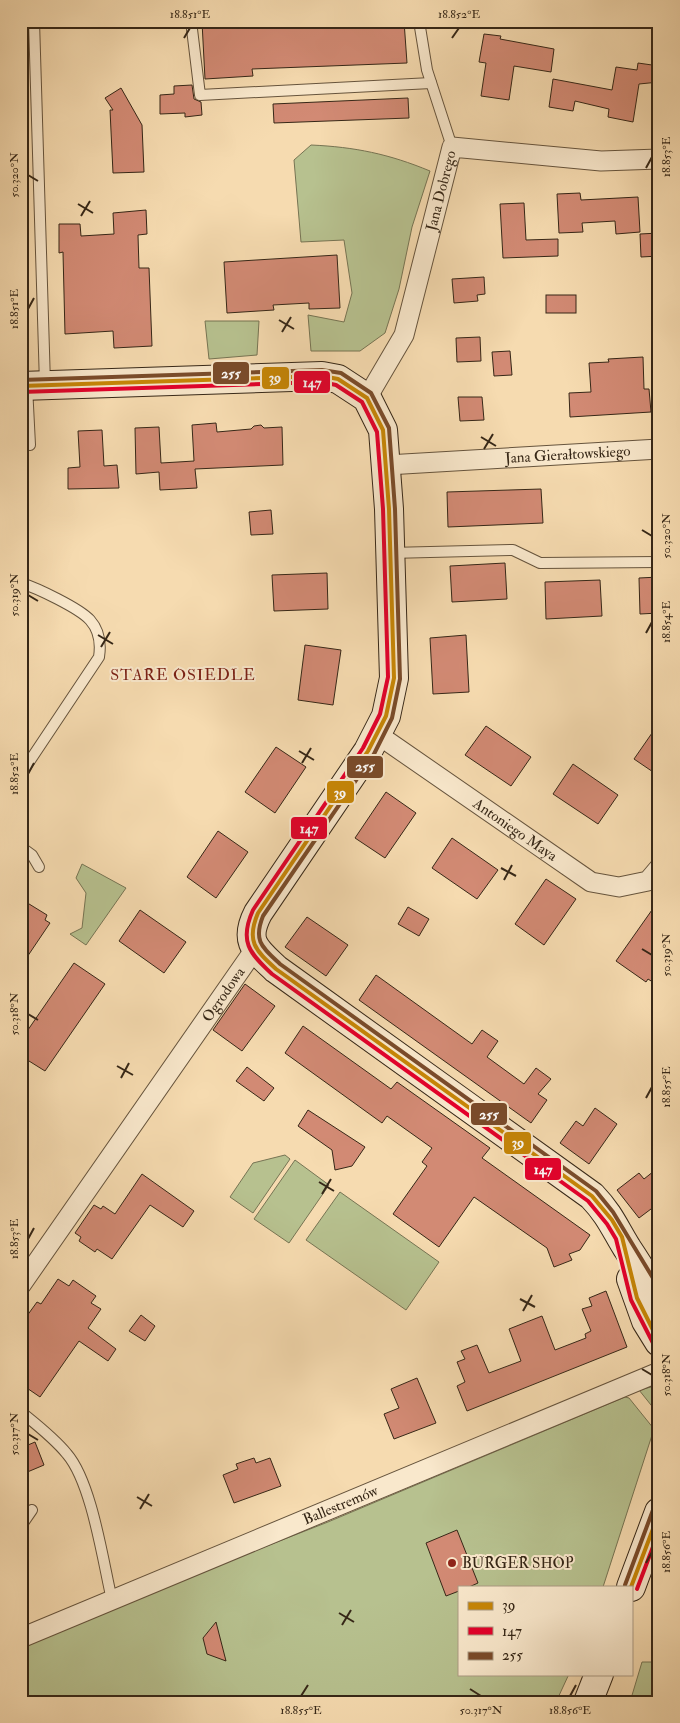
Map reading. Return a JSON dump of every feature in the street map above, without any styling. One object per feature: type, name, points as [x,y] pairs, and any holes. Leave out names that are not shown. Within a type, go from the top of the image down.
[{"type":"street","name":"Jana Dobrego","points":[[367,398],[404,335],[452,147],[601,161],[659,159]]},
{"type":"street","points":[[31,386],[322,376],[338,379],[367,398],[383,430],[387,465],[394,678],[389,706],[377,734],[258,913],[252,924],[250,937],[255,949],[276,970],[592,1196],[613,1220],[626,1245],[647,1277],[659,1303]]},
{"type":"street","name":"Jana Gierałtowskiego","points":[[387,465],[659,449]]},
{"type":"street","name":"Antoniego Maya","points":[[377,734],[590,882],[619,887],[648,881],[659,868]]},
{"type":"street","name":"Ogrodowa","points":[[21,1284],[255,949]]},
{"type":"street","points":[[626,1245],[632,1283],[646,1321],[659,1342]]},
{"type":"street","name":"Ballestremów","points":[[21,1638],[659,1372]]},
{"type":"street","points":[[631,1586],[659,1512]]},
{"type":"street","points":[[588,1702],[598,1676]]},
{"type":"lane","points":[[30,445],[34,21]]},
{"type":"lane","points":[[190,21],[200,95],[432,83]]},
{"type":"lane","points":[[419,21],[432,83],[452,147]]},
{"type":"lane","points":[[390,553],[513,550],[540,563],[659,562]]},
{"type":"lane","points":[[21,583],[37,588],[89,619],[95,628],[100,647],[99,656],[21,774]]},
{"type":"lane","points":[[21,847],[32,854],[39,867]]},
{"type":"lane","points":[[21,1412],[50,1436],[68,1455],[75,1468],[90,1505],[112,1600]]},
{"type":"lane","points":[[21,1526],[32,1510]]},
{"type":"green space","points":[[311,145],[372,152],[430,171],[412,227],[399,289],[385,333],[360,351],[311,351],[308,315],[344,322],[352,293],[344,240],[301,242],[294,160]]},
{"type":"green space","points":[[205,321],[259,321],[257,355],[209,359]]},
{"type":"green space","points":[[82,864],[126,888],[86,945],[70,934],[82,928],[86,893],[76,878]]},
{"type":"green space","points":[[285,1155],[290,1159],[253,1213],[230,1197],[253,1163]]},
{"type":"green space","points":[[295,1160],[329,1185],[289,1243],[254,1219]]},
{"type":"green space","points":[[340,1192],[439,1262],[406,1310],[306,1240]]},
{"type":"green space","points":[[659,1385],[659,1415],[639,1390]]},
{"type":"green space","points":[[625,1397],[629,1398],[654,1429],[603,1586],[458,1586],[458,1676],[568,1676],[556,1702],[21,1702],[21,1642],[328,1522]]},
{"type":"green space","points":[[642,1662],[659,1662],[659,1702],[630,1702]]},
{"type":"building","points":[[250,21],[250,26],[404,21],[407,63],[252,69],[253,76],[205,79],[202,22]]},
{"type":"building","points":[[484,34],[501,36],[500,39],[554,49],[551,72],[514,66],[509,100],[481,96],[486,63],[479,62]]},
{"type":"building","points":[[638,63],[659,66],[659,82],[639,84],[633,122],[608,117],[609,109],[575,101],[573,111],[549,107],[553,79],[612,90],[616,67],[637,70]]},
{"type":"building","points":[[192,85],[194,99],[201,102],[202,115],[185,117],[185,113],[160,114],[160,95],[174,94],[174,86]]},
{"type":"building","points":[[121,88],[142,125],[144,172],[113,173],[110,110],[113,110],[105,98]]},
{"type":"building","points":[[408,98],[409,118],[274,123],[273,104]]},
{"type":"building","points":[[580,193],[581,200],[638,197],[640,232],[616,234],[615,221],[582,223],[583,232],[559,233],[557,194]]},
{"type":"building","points":[[524,203],[526,240],[558,239],[558,256],[503,258],[500,204]]},
{"type":"building","points":[[146,210],[147,234],[138,235],[139,268],[149,268],[152,346],[114,348],[113,331],[65,334],[63,252],[59,253],[59,224],[80,224],[81,236],[114,234],[113,213]]},
{"type":"building","points":[[659,233],[659,256],[641,257],[640,234]]},
{"type":"building","points":[[337,255],[340,308],[309,309],[309,303],[273,305],[274,310],[227,313],[224,262]]},
{"type":"building","points":[[484,277],[485,294],[477,295],[478,301],[454,303],[452,279]]},
{"type":"building","points":[[546,295],[576,295],[576,313],[546,313]]},
{"type":"building","points":[[480,337],[481,361],[457,362],[456,338]]},
{"type":"building","points":[[510,351],[512,375],[494,376],[492,352]]},
{"type":"building","points":[[643,357],[644,389],[649,389],[651,412],[570,417],[569,393],[591,392],[589,363],[609,362],[608,359]]},
{"type":"building","points":[[458,397],[482,397],[484,420],[460,421]]},
{"type":"building","points":[[216,423],[217,432],[251,429],[254,426],[261,425],[264,428],[282,427],[283,465],[195,469],[197,488],[160,490],[159,472],[136,474],[135,428],[159,427],[161,463],[178,462],[194,461],[192,425]]},
{"type":"building","points":[[102,430],[104,466],[117,465],[119,488],[68,489],[68,468],[80,467],[78,431]]},
{"type":"building","points":[[541,489],[543,523],[448,527],[447,492]]},
{"type":"building","points":[[271,510],[273,534],[251,535],[249,512]]},
{"type":"building","points":[[505,563],[507,599],[452,602],[450,566]]},
{"type":"building","points":[[327,573],[328,609],[274,611],[272,575]]},
{"type":"building","points":[[659,577],[659,613],[640,614],[639,578]]},
{"type":"building","points":[[600,580],[602,616],[546,619],[545,582]]},
{"type":"building","points":[[466,635],[469,692],[433,694],[430,638]]},
{"type":"building","points":[[305,645],[341,650],[333,705],[298,700]]},
{"type":"building","points":[[659,723],[659,776],[634,759]]},
{"type":"building","points":[[486,726],[531,757],[511,786],[465,755]]},
{"type":"building","points":[[276,747],[306,767],[275,813],[245,792]]},
{"type":"building","points":[[573,764],[618,795],[598,824],[553,794]]},
{"type":"building","points":[[386,792],[416,813],[385,858],[355,838]]},
{"type":"building","points":[[218,831],[248,852],[216,898],[187,877]]},
{"type":"building","points":[[452,838],[498,870],[477,899],[432,868]]},
{"type":"building","points":[[546,879],[576,899],[544,945],[515,924]]},
{"type":"building","points":[[21,899],[47,915],[45,920],[50,923],[21,966]]},
{"type":"building","points":[[659,900],[659,986],[648,979],[646,982],[616,961]]},
{"type":"building","points":[[408,907],[429,919],[419,936],[398,924]]},
{"type":"building","points":[[140,910],[186,942],[164,973],[119,941]]},
{"type":"building","points":[[307,917],[348,945],[326,976],[285,947]]},
{"type":"building","points":[[74,963],[105,984],[45,1071],[21,1056],[21,1040]]},
{"type":"building","points":[[376,975],[472,1044],[482,1030],[498,1041],[487,1057],[524,1084],[536,1068],[551,1079],[538,1094],[547,1100],[531,1123],[359,1000]]},
{"type":"building","points":[[245,984],[275,1006],[242,1051],[213,1030]]},
{"type":"building","points":[[303,1026],[391,1089],[397,1082],[490,1148],[482,1158],[590,1235],[580,1250],[569,1254],[572,1260],[554,1267],[547,1248],[474,1197],[439,1247],[393,1214],[427,1166],[422,1162],[432,1148],[387,1116],[382,1123],[285,1053]]},
{"type":"building","points":[[247,1067],[274,1088],[264,1101],[236,1081]]},
{"type":"building","points":[[595,1108],[617,1124],[589,1164],[560,1143],[576,1121],[583,1126]]},
{"type":"building","points":[[308,1110],[365,1147],[352,1166],[335,1170],[332,1150],[298,1126]]},
{"type":"building","points":[[659,1167],[659,1203],[639,1218],[617,1190],[639,1173],[644,1179]]},
{"type":"building","points":[[142,1174],[194,1211],[183,1227],[150,1205],[112,1259],[97,1249],[95,1252],[79,1241],[81,1237],[75,1233],[94,1205],[101,1209],[103,1206],[115,1214]]},
{"type":"building","points":[[58,1279],[69,1286],[73,1280],[96,1296],[91,1303],[101,1309],[88,1328],[116,1349],[108,1361],[79,1341],[40,1397],[21,1384],[21,1331],[28,1322],[24,1320],[37,1302],[41,1304]]},
{"type":"building","points":[[606,1291],[627,1347],[467,1411],[457,1386],[465,1382],[457,1362],[465,1359],[461,1351],[477,1345],[489,1373],[521,1361],[509,1329],[542,1316],[555,1350],[586,1338],[585,1334],[591,1331],[582,1309],[592,1306],[589,1298]]},
{"type":"building","points":[[141,1315],[155,1326],[145,1341],[129,1331]]},
{"type":"building","points":[[417,1378],[436,1423],[394,1439],[384,1414],[399,1408],[391,1389]]},
{"type":"building","points":[[35,1442],[44,1465],[25,1473],[21,1464],[21,1448]]},
{"type":"building","points":[[254,1458],[256,1463],[270,1458],[281,1486],[234,1503],[223,1475],[238,1469],[236,1464]]},
{"type":"building","name":"BURGER SHOP","points":[[457,1530],[478,1583],[471,1586],[458,1586],[458,1591],[446,1596],[426,1543]]},
{"type":"building","points":[[216,1622],[226,1661],[207,1654],[203,1638]]},
{"type":"transit line","name":"255","points":[[21,380],[322,370],[341,373],[371,393],[389,428],[395,509],[400,679],[392,718],[374,754],[263,916],[259,938],[268,953],[280,964],[596,1191],[613,1212],[659,1288]]},
{"type":"transit line","name":"39","points":[[21,386],[322,376],[338,379],[367,398],[383,430],[389,509],[394,678],[386,716],[368,751],[258,913],[254,923],[253,938],[258,950],[276,969],[592,1196],[612,1220],[622,1237],[637,1298],[659,1342]]},
{"type":"transit line","name":"147","points":[[21,392],[322,382],[336,385],[362,402],[377,432],[383,509],[388,677],[380,714],[363,748],[253,910],[247,930],[249,946],[257,960],[272,974],[588,1201],[607,1224],[616,1239],[631,1300],[654,1345]]},
{"type":"transit line","name":"255","points":[[625,1585],[653,1510]]},
{"type":"transit line","name":"39","points":[[631,1586],[659,1513]]},
{"type":"transit line","name":"147","points":[[637,1589],[659,1531]]},
{"type":"place","name":"BURGER SHOP","points":[[452,1563]]},
{"type":"district","name":"STARE OSIEDLE","points":[[183,674]]}]
